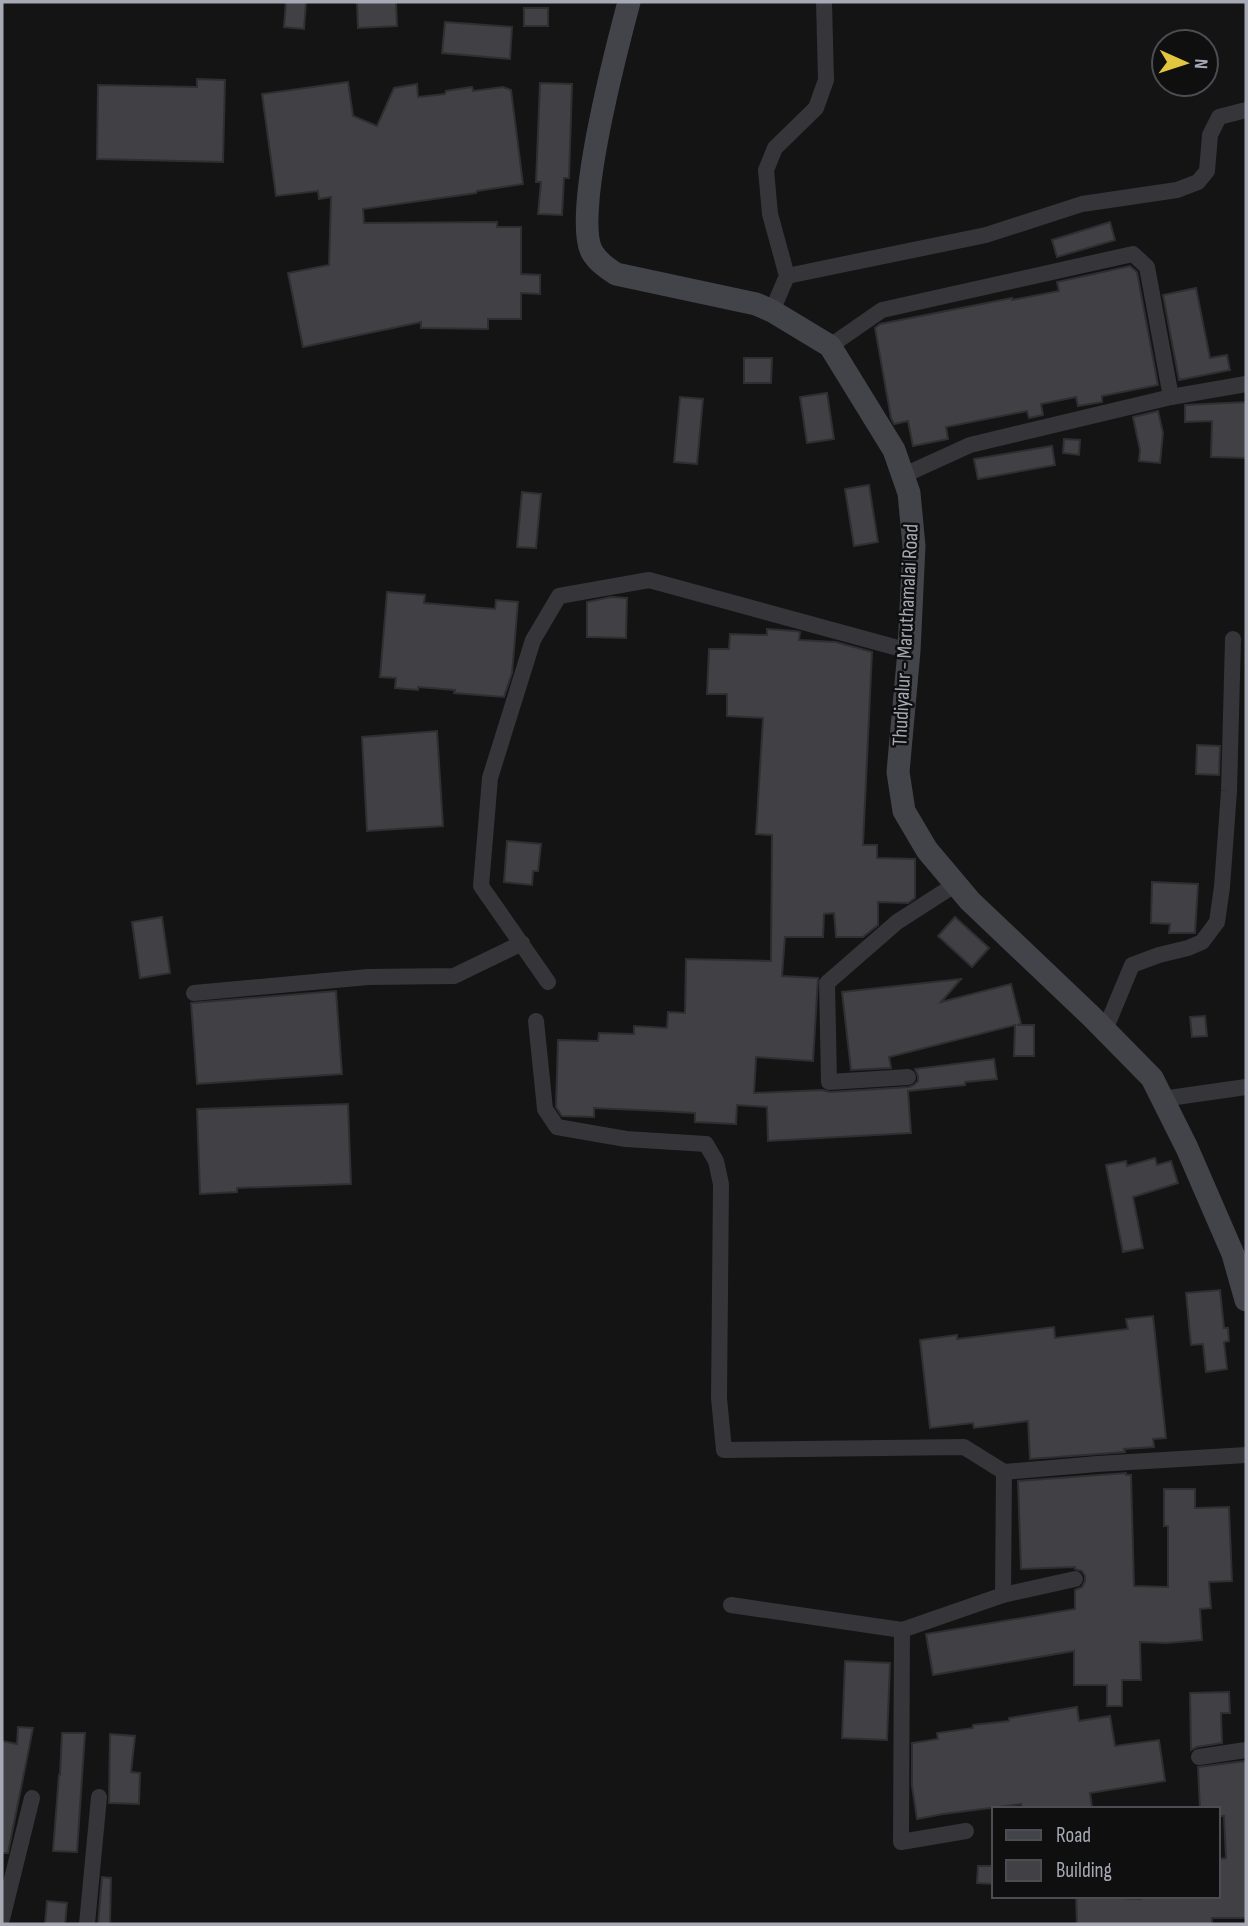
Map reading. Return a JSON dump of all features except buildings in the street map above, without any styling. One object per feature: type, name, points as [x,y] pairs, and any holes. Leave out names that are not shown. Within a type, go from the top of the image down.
[{"type":"main road","name":"Thudiyalur - Maruthamalai Road","points":[[629,2],[612,68],[590,179],[586,219],[592,252],[604,266],[616,274],[756,304],[830,346],[894,450],[909,493],[914,546],[909,650],[898,772],[904,811],[927,850],[970,901],[1105,1030],[1152,1079],[1187,1148],[1233,1254],[1246,1300]]},
{"type":"street","points":[[772,312],[787,276],[770,214],[766,170],[775,148],[816,108],[825,80],[824,2]]},
{"type":"street","points":[[787,276],[986,235],[1082,204],[1177,190],[1198,182],[1207,171],[1210,135],[1219,117],[1246,110]]},
{"type":"street","points":[[830,346],[882,310],[1133,254],[1147,267],[1171,397]]},
{"type":"street","points":[[902,476],[970,445],[1171,397],[1246,384]]},
{"type":"street","points":[[548,982],[481,886],[490,778],[533,640],[559,596],[649,580],[909,650]]},
{"type":"street","points":[[1105,1030],[1132,965],[1202,943],[1217,922],[1229,791],[1233,639]]},
{"type":"street","points":[[908,1077],[829,1082],[827,983],[897,922],[956,884]]},
{"type":"street","points":[[194,993],[368,977],[454,976],[522,943]]},
{"type":"street","points":[[536,1021],[545,1109],[557,1127],[626,1139],[706,1144],[716,1161],[721,1185],[719,1398],[724,1450],[964,1447],[1004,1472],[1246,1455]]},
{"type":"street","points":[[1163,1099],[1246,1087]]},
{"type":"street","points":[[1003,1595],[1004,1472]]},
{"type":"street","points":[[731,1605],[902,1630],[1003,1595],[1075,1579]]},
{"type":"street","points":[[902,1630],[901,1842],[966,1831]]},
{"type":"street","points":[[1199,1757],[1246,1750]]},
{"type":"street","points":[[87,1924],[99,1797]]},
{"type":"street","points":[[2,1919],[32,1798]]}]
